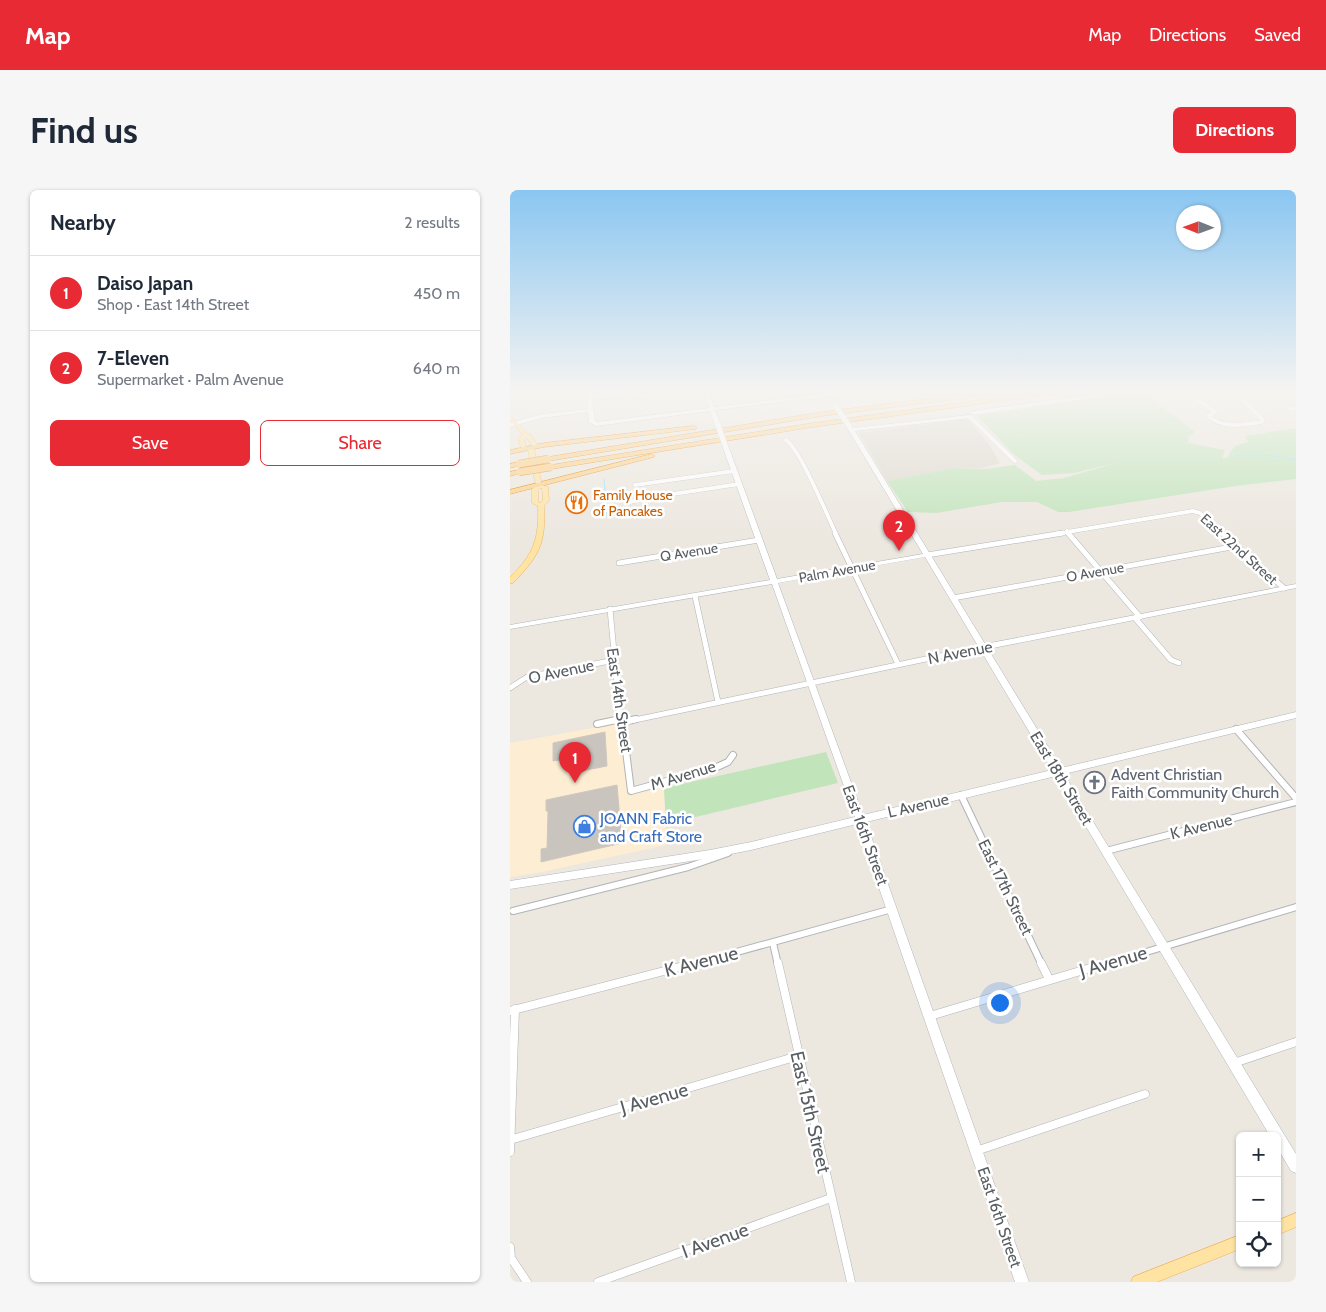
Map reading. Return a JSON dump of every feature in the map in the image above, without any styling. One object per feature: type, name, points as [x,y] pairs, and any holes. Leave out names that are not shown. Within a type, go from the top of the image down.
[{"type":"highway","points":[[510,451],[532,445],[580,441]]},
{"type":"highway","points":[[550,463],[672,441]]},
{"type":"highway","points":[[510,466],[519,468],[702,441]]},
{"type":"highway","points":[[510,492],[639,459],[727,441]]},
{"type":"highway","points":[[510,451],[523,444]]},
{"type":"highway","points":[[510,474],[519,468]]},
{"type":"highway","points":[[510,492],[535,494]]},
{"type":"main road","points":[[522,441],[524,448],[532,445]]},
{"type":"main road","points":[[531,441],[539,486]]},
{"type":"main road","points":[[539,486],[545,487],[547,492],[546,501],[541,504],[535,503],[535,489],[539,486]]},
{"type":"main road","points":[[510,581],[532,558],[539,546],[541,504]]},
{"type":"main road","points":[[1281,1226],[1296,1220]]},
{"type":"main road","points":[[1138,1282],[1236,1244]]},
{"type":"street","name":"East 16th Street","points":[[724,441],[930,1016],[1022,1282]]},
{"type":"street","points":[[788,441],[791,443],[800,459],[898,664]]},
{"type":"street","name":"East 18th Street","points":[[859,441],[1296,1166]]},
{"type":"street","points":[[996,441],[1016,461]]},
{"type":"street","points":[[635,484],[734,471]]},
{"type":"street","points":[[627,503],[640,499],[739,484]]},
{"type":"street","name":"Palm Avenue","points":[[510,627],[1193,511]]},
{"type":"street","name":"East 22nd Street","points":[[1193,511],[1200,513],[1284,588]]},
{"type":"street","points":[[1067,531],[1171,660],[1179,663]]},
{"type":"street","name":"Q Avenue","points":[[619,564],[759,540]]},
{"type":"street","name":"O Avenue","points":[[953,598],[1237,546]]},
{"type":"street","name":"N Avenue","points":[[597,724],[624,721],[898,664],[1296,586]]},
{"type":"street","points":[[695,596],[718,702]]},
{"type":"street","name":"East 14th Street","points":[[610,609],[620,716],[624,721],[631,791]]},
{"type":"street","name":"O Avenue","points":[[510,688],[527,677],[615,660]]},
{"type":"street","name":"L Avenue","points":[[513,911],[688,867],[751,846],[1296,715]]},
{"type":"street","points":[[1236,729],[1296,800]]},
{"type":"street","name":"M Avenue","points":[[631,791],[717,767],[728,762],[733,755]]},
{"type":"street","name":"East 17th Street","points":[[961,795],[1050,979]]},
{"type":"street","name":"K Avenue","points":[[1106,851],[1296,800]]},
{"type":"street","points":[[510,886],[751,846]]},
{"type":"street","name":"J Avenue","points":[[930,1016],[1296,907]]},
{"type":"street","name":"K Avenue","points":[[513,1010],[772,943],[892,909]]},
{"type":"street","name":"East 15th Street","points":[[772,943],[851,1282]]},
{"type":"street","points":[[510,1152],[513,1010]]},
{"type":"street","points":[[1234,1063],[1296,1042]]},
{"type":"street","name":"J Avenue","points":[[510,1140],[798,1056]]},
{"type":"street","points":[[976,1151],[1145,1094]]},
{"type":"street","name":"I Avenue","points":[[598,1282],[831,1198]]},
{"type":"street","points":[[510,1247],[511,1258],[527,1282]]},
{"type":"shaded area","points":[[864,441],[986,441],[1000,463],[982,468],[953,468],[887,481]]},
{"type":"shaded area","points":[[620,723],[628,795],[664,788],[666,845],[542,872],[510,877],[510,743]]},
{"type":"green space","points":[[1001,441],[1188,441],[1188,443],[1225,450],[1222,459],[1228,457],[1231,450],[1236,446],[1247,441],[1296,441],[1296,479],[1235,486],[1069,512],[1058,512],[1037,502],[1002,502],[936,513],[908,512],[887,481],[954,468],[986,469],[1015,465],[1036,481],[1064,478],[1119,462],[1074,473],[1042,475],[1012,453]]},
{"type":"green space","points":[[826,752],[838,783],[666,824],[664,788]]},
{"type":"building","name":"Family House of Pancakes","points":[[586,499],[587,507],[568,509],[567,501]]},
{"type":"building","points":[[605,732],[607,766],[576,772],[576,770],[560,760],[553,761],[553,743]]},
{"type":"building","name":"JOANN Fabric and Craft Store","points":[[617,785],[622,843],[541,862],[541,849],[547,848],[548,811],[546,811],[546,800]]},
{"type":"waterway","points":[[1235,455],[1266,455],[1296,459]]},
{"type":"waterway","points":[[604,479],[607,515]]},
{"type":"place","name":"Family House of Pancakes","points":[[577,503]]},
{"type":"place","name":"7-Eleven","points":[[899,551]]},
{"type":"place","name":"Daiso Japan","points":[[575,783]]},
{"type":"place","name":"Advent Christian Faith Community Church","points":[[1095,783]]},
{"type":"place","name":"JOANN Fabric and Craft Store","points":[[584,827]]}]
